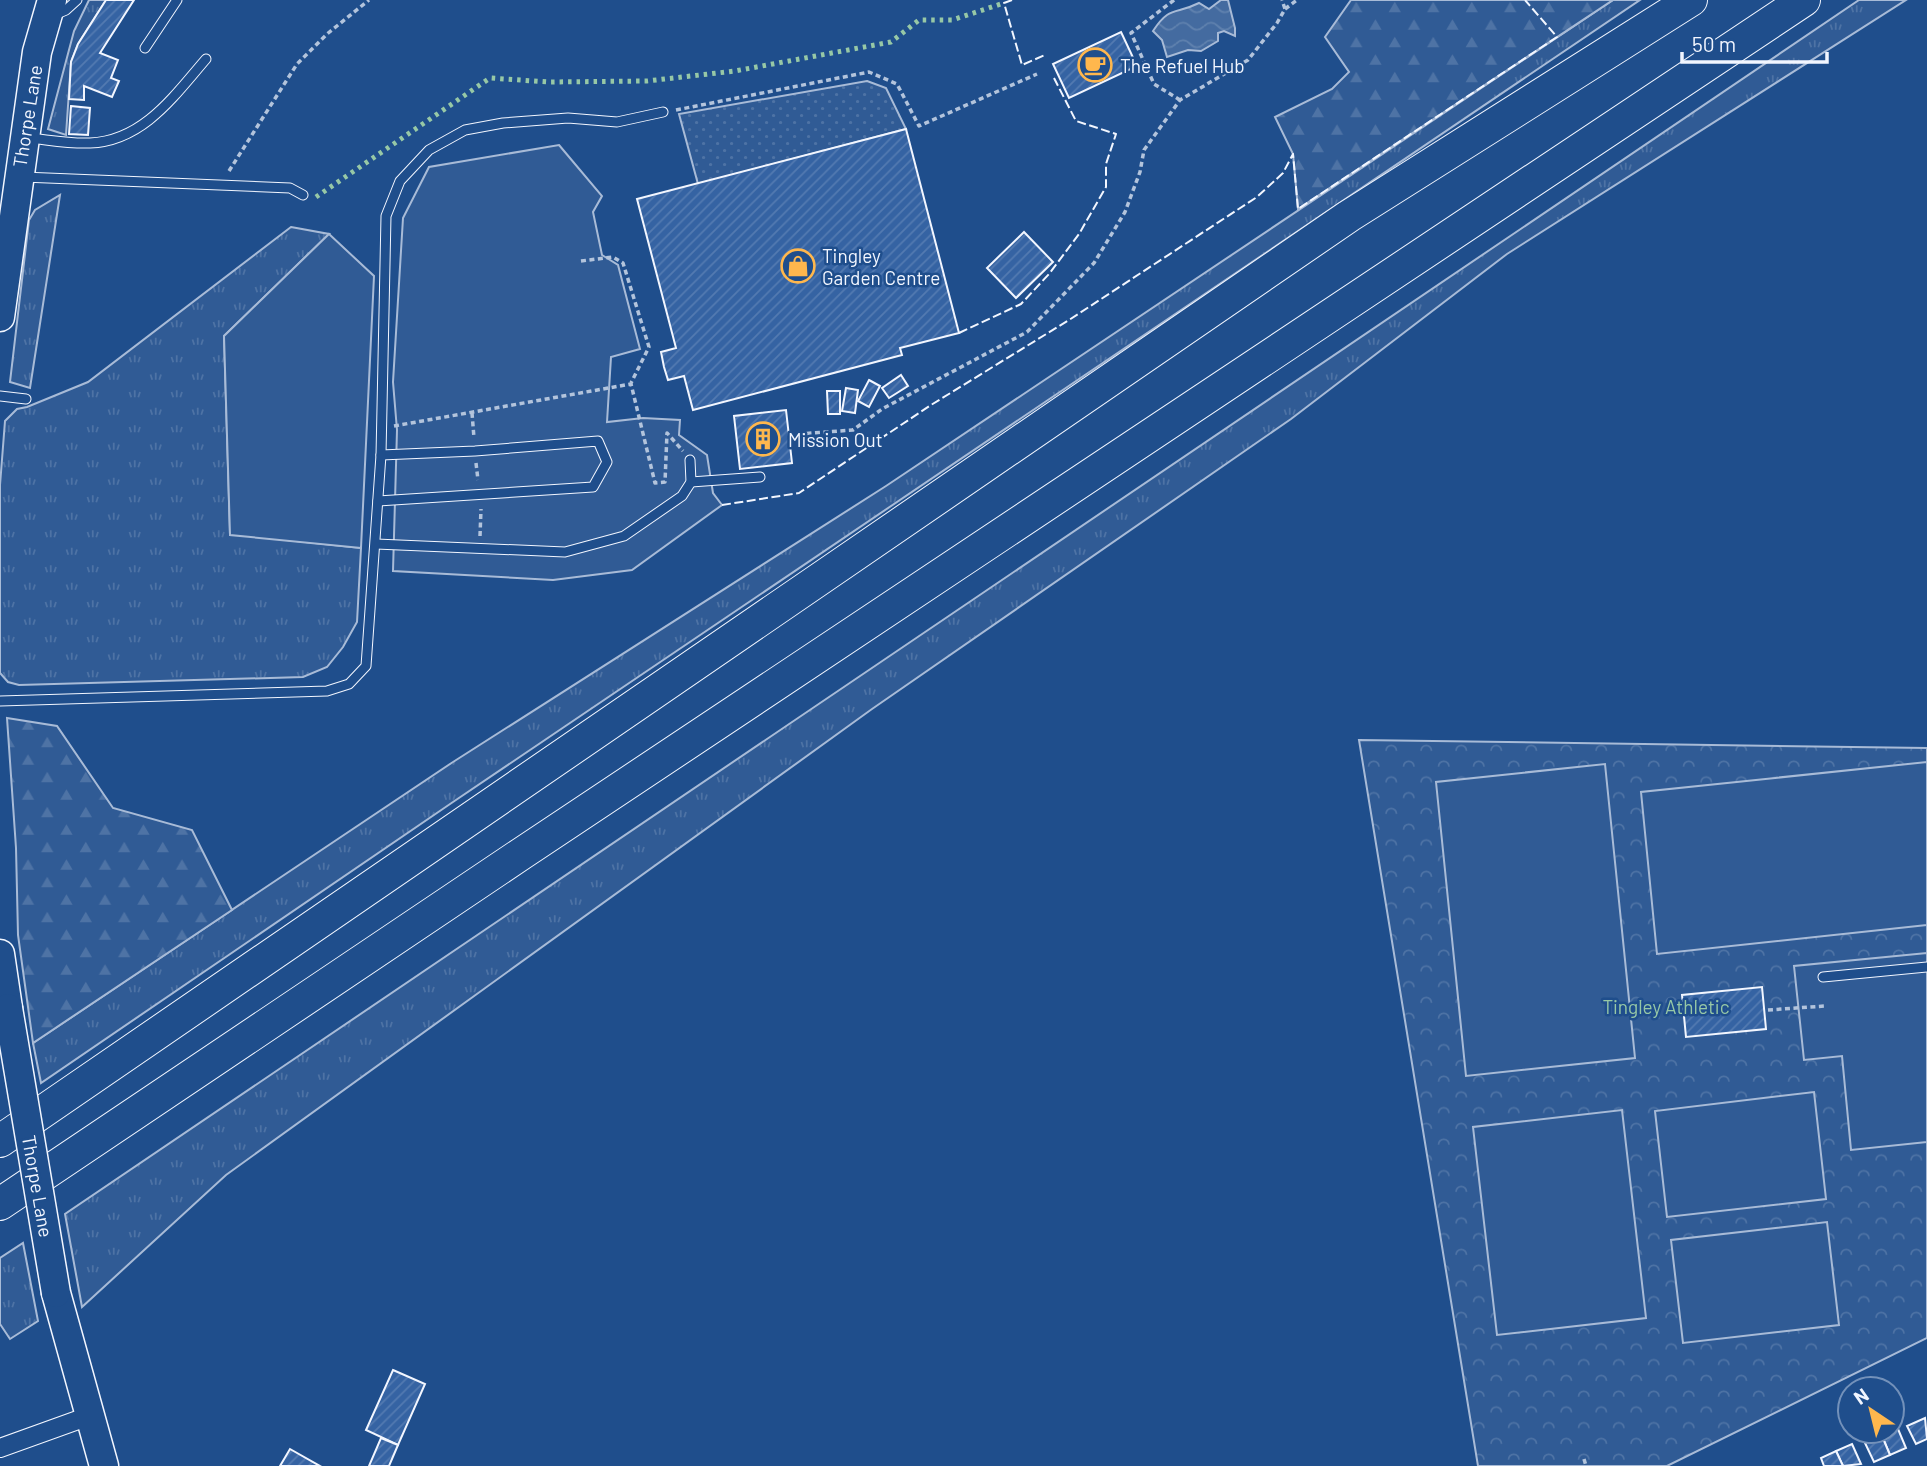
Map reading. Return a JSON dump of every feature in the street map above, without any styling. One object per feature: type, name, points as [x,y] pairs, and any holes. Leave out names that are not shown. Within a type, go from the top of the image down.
[{"type":"highway","points":[[0,1141],[1349,216],[1691,0]]},
{"type":"highway","points":[[0,1203],[1804,0]]},
{"type":"main road","name":"Thorpe Lane","points":[[0,317],[37,52],[50,9]]},
{"type":"main road","name":"Thorpe Lane","points":[[0,954],[56,1293],[104,1466]]},
{"type":"street","points":[[0,1448],[89,1416]]},
{"type":"lane","points":[[50,9],[66,10],[77,0]]},
{"type":"lane","points":[[145,48],[177,0]]},
{"type":"lane","points":[[24,138],[89,143],[111,140],[138,130],[161,112],[206,60]]},
{"type":"lane","points":[[0,702],[327,691],[349,684],[366,666],[381,454],[386,216],[401,181],[429,150],[465,130],[503,123],[568,118],[617,122],[663,112]]},
{"type":"lane","points":[[18,177],[290,188],[303,195]]},
{"type":"lane","points":[[0,396],[26,398]]},
{"type":"lane","points":[[378,501],[593,487],[607,462],[598,441],[475,451],[381,454]]},
{"type":"lane","points":[[376,544],[565,552],[624,536],[682,496],[691,482],[690,460]]},
{"type":"lane","points":[[691,482],[760,477]]},
{"type":"lane","points":[[1823,977],[1927,967]]},
{"type":"path","points":[[221,185],[297,64],[327,34],[369,0]]},
{"type":"path","points":[[1174,0],[1131,33],[1154,85],[1180,100]]},
{"type":"path","points":[[1282,0],[1285,9]]},
{"type":"path","points":[[798,435],[853,430],[882,409],[1027,332],[1094,263],[1125,212],[1140,172],[1144,150],[1180,100],[1248,60],[1285,9],[1297,0]]},
{"type":"path","points":[[663,112],[869,72],[897,84],[919,126],[1037,74]]},
{"type":"path","points":[[581,261],[613,257],[622,262],[649,347],[631,384],[655,483],[665,482],[667,433],[690,460]]},
{"type":"path","points":[[382,428],[631,384]]},
{"type":"path","points":[[1768,1010],[1825,1006]]},
{"type":"path","points":[[1584,1459],[1586,1466]]},
{"type":"green space","points":[[89,0],[106,0],[78,44],[71,62],[66,135],[48,129],[74,31]]},
{"type":"green space","points":[[1351,0],[1613,0],[1298,209],[1293,154],[1275,117],[1332,89],[1349,72],[1325,37]]},
{"type":"green space","points":[[1613,0],[1640,0],[41,1083],[33,1043],[453,762],[886,486]]},
{"type":"green space","points":[[1859,0],[1906,0],[1507,254],[1291,419],[872,709],[226,1175],[82,1307],[65,1214]]},
{"type":"green space","points":[[867,81],[886,88],[906,129],[698,184],[679,114]]},
{"type":"green space","points":[[60,195],[30,388],[10,382],[29,220],[35,210]]},
{"type":"green space","points":[[291,227],[329,234],[224,336],[230,534],[361,548],[357,622],[343,647],[327,667],[303,677],[19,685],[8,682],[0,673],[0,485],[5,421],[17,409],[88,382]]},
{"type":"green space","points":[[7,718],[57,726],[113,808],[192,830],[232,910],[33,1043],[18,935],[16,848]]},
{"type":"green space","name":"Tingley Athletic","points":[[1359,740],[1927,748],[1927,1338],[1852,1375],[1836,1375],[1836,1383],[1667,1466],[1478,1466]]},
{"type":"green space","points":[[23,1243],[38,1321],[10,1339],[0,1324],[0,1258]]},
{"type":"shaded area","points":[[559,145],[602,196],[593,212],[602,255],[618,265],[640,349],[611,357],[607,422],[643,418],[680,420],[679,435],[707,455],[713,493],[722,505],[632,570],[553,580],[393,571],[397,430],[393,382],[403,218],[429,167]]},
{"type":"shaded area","points":[[329,234],[374,276],[361,548],[230,535],[224,336]]},
{"type":"shaded area","points":[[1927,762],[1927,925],[1657,954],[1641,792]]},
{"type":"shaded area","points":[[1605,764],[1635,1058],[1466,1076],[1436,782]]},
{"type":"shaded area","points":[[1927,953],[1927,1142],[1851,1150],[1842,1056],[1804,1060],[1794,966]]},
{"type":"shaded area","points":[[1814,1092],[1826,1199],[1667,1217],[1655,1111]]},
{"type":"shaded area","points":[[1622,1110],[1646,1318],[1497,1335],[1473,1127]]},
{"type":"shaded area","points":[[1827,1222],[1839,1325],[1683,1343],[1671,1240]]},
{"type":"water","points":[[1221,0],[1228,0],[1235,36],[1224,31],[1218,33],[1218,41],[1201,51],[1188,50],[1167,57],[1162,40],[1153,31],[1164,17],[1199,3],[1209,9]]},
{"type":"building","points":[[106,0],[134,0],[100,53],[118,60],[111,78],[119,81],[112,97],[84,86],[84,100],[69,99],[71,62],[78,44]]},
{"type":"building","name":"The Refuel Hub","points":[[1121,32],[1137,66],[1069,98],[1053,64]]},
{"type":"building","points":[[71,106],[90,108],[88,135],[69,134]]},
{"type":"building","name":"Tingley Garden Centre","points":[[906,129],[959,333],[900,348],[902,355],[693,410],[684,376],[668,380],[664,367],[661,352],[676,348],[637,199]]},
{"type":"building","points":[[1024,232],[1053,262],[1016,298],[987,268]]},
{"type":"building","points":[[901,375],[908,386],[889,398],[882,388]]},
{"type":"building","points":[[869,380],[880,386],[869,407],[858,401]]},
{"type":"building","points":[[846,388],[858,390],[855,413],[842,411]]},
{"type":"building","points":[[827,391],[840,391],[840,414],[828,414]]},
{"type":"building","name":"Mission Out","points":[[786,410],[792,463],[740,469],[734,416]]},
{"type":"building","points":[[1762,987],[1766,1029],[1686,1037],[1682,995]]},
{"type":"building","points":[[393,1370],[425,1384],[398,1445],[366,1430]]},
{"type":"building","points":[[1925,1418],[1927,1439],[1916,1444],[1907,1426]]},
{"type":"building","points":[[381,1438],[398,1445],[389,1466],[369,1466]]},
{"type":"building","points":[[1852,1445],[1861,1464],[1843,1466],[1836,1451]]},
{"type":"building","points":[[1866,1445],[1886,1445],[1890,1455],[1874,1462]]},
{"type":"building","points":[[1886,1445],[1905,1445],[1906,1448],[1890,1455]]},
{"type":"building","points":[[290,1449],[320,1466],[280,1466]]},
{"type":"building","points":[[1836,1451],[1843,1466],[1824,1466],[1821,1458]]},
{"type":"hedge","points":[[316,197],[490,78],[549,82],[647,81],[735,71],[891,42],[919,20],[952,20],[1004,3]]},
{"type":"fence","points":[[1012,0],[1004,3],[1022,65],[1045,55]]},
{"type":"fence","points":[[722,505],[799,493],[931,405],[1069,320],[1257,197],[1283,173],[1293,154],[1298,209],[1557,37],[1525,0]]},
{"type":"fence","points":[[959,333],[1021,304],[1049,274],[1079,234],[1106,187],[1106,164],[1116,134],[1076,121],[1054,78]]},
{"type":"place","name":"The Refuel Hub","points":[[1095,65]]},
{"type":"place","name":"Tingley Garden Centre","points":[[798,266]]},
{"type":"place","name":"Mission Out","points":[[763,439]]}]
